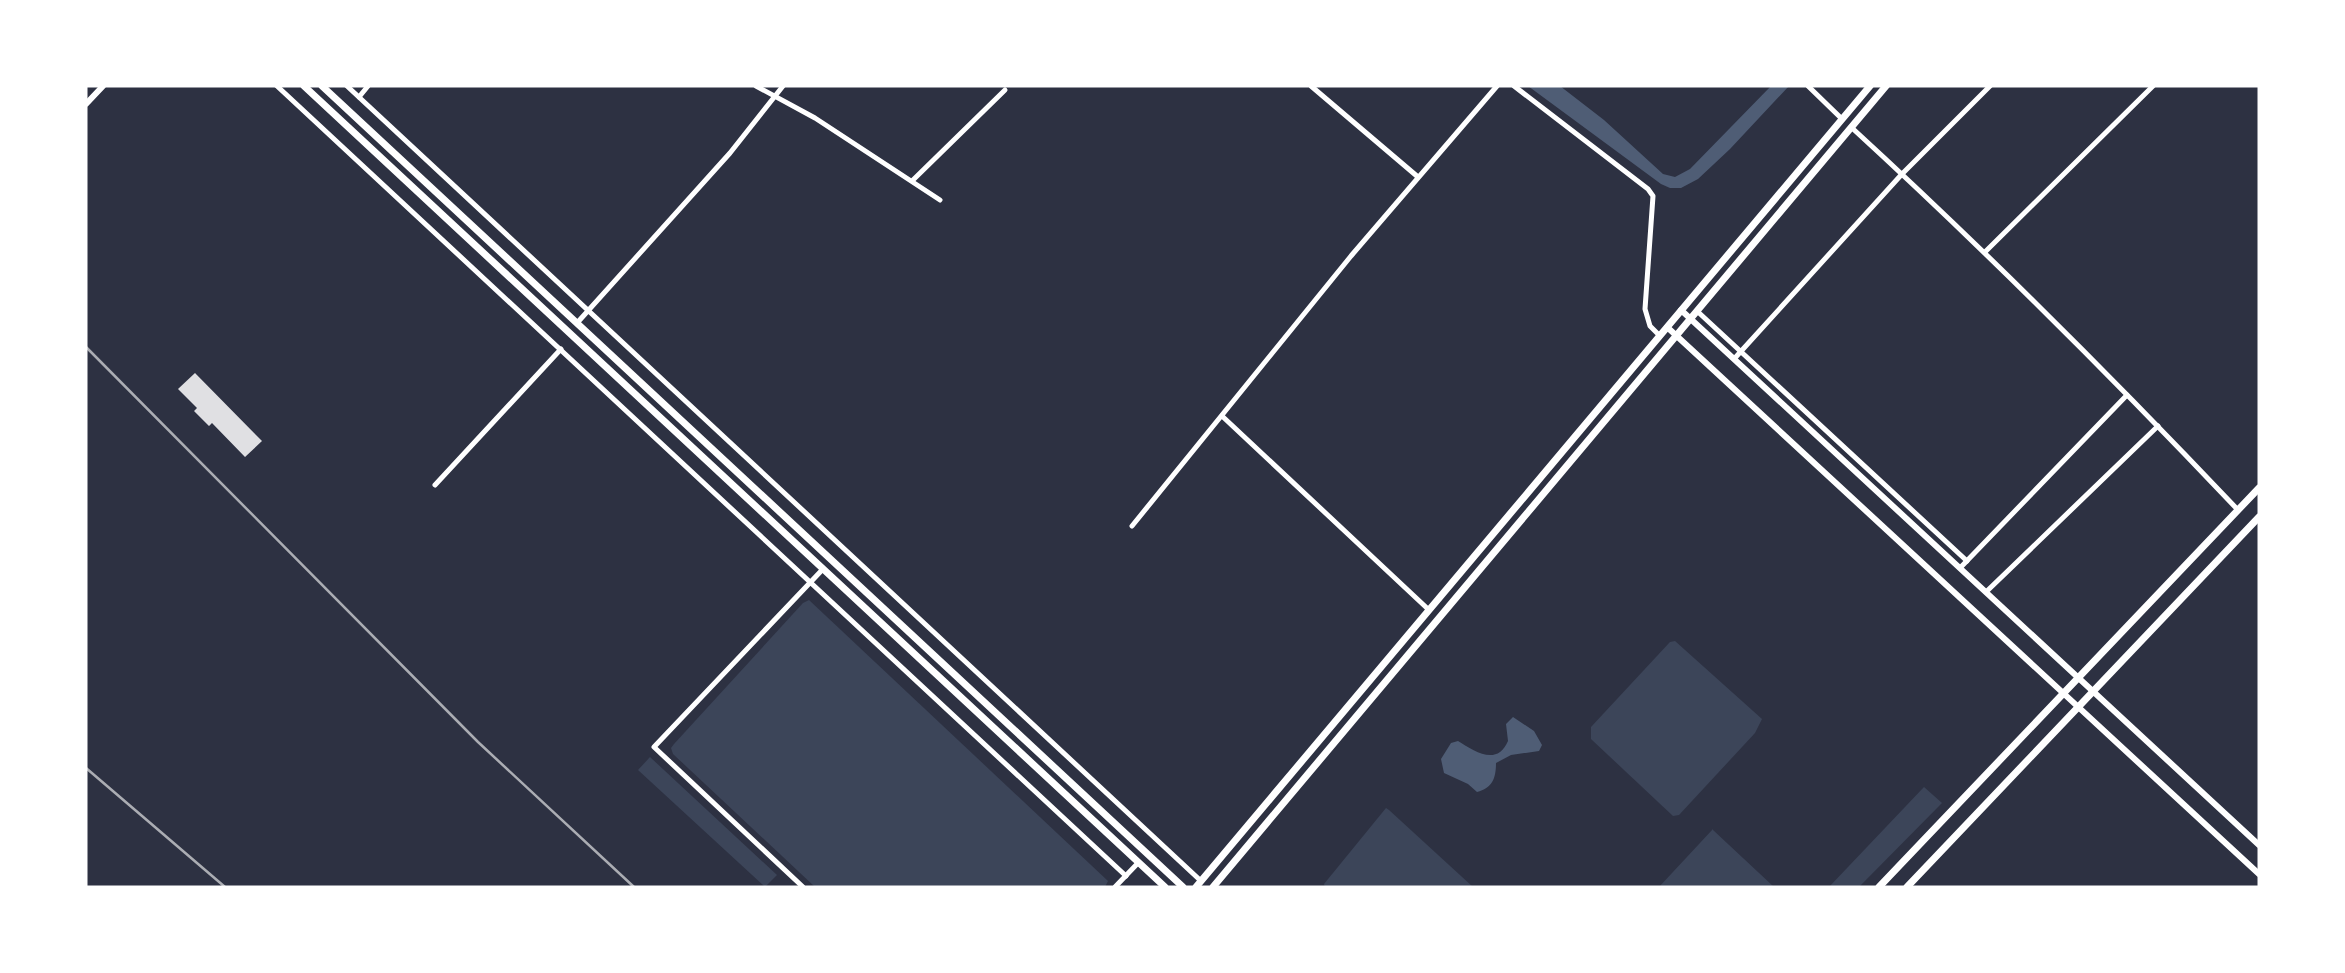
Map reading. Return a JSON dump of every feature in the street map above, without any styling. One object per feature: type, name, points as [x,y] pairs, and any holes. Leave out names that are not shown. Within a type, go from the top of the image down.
[{"type":"main road","points":[[304,86],[1165,887]]},
{"type":"main road","points":[[323,86],[1183,887]]},
{"type":"main road","points":[[1198,884],[1870,86]]},
{"type":"main road","points":[[1213,887],[1886,86]]},
{"type":"main road","points":[[1879,887],[2259,488]]},
{"type":"main road","points":[[1907,887],[2259,517]]},
{"type":"street","points":[[86,104],[103,86]]},
{"type":"street","points":[[277,86],[1126,876]]},
{"type":"street","points":[[347,86],[1198,884]]},
{"type":"street","points":[[359,97],[368,86]]},
{"type":"street","points":[[756,86],[815,118],[940,201]]},
{"type":"street","points":[[577,323],[730,153],[783,86]]},
{"type":"street","points":[[1311,86],[1418,177]]},
{"type":"street","points":[[1132,526],[1418,177],[1497,86]]},
{"type":"street","points":[[1514,86],[1648,189],[1653,196],[1645,309],[1650,326],[1660,335]]},
{"type":"street","points":[[1808,86],[1842,119]]},
{"type":"street","points":[[1734,359],[1902,174],[1990,86]]},
{"type":"street","points":[[1985,252],[2153,86]]},
{"type":"street","points":[[912,180],[1005,90]]},
{"type":"street","points":[[1852,127],[1985,252],[2238,510]]},
{"type":"street","points":[[1681,310],[2259,845]]},
{"type":"street","points":[[1697,311],[1967,561]]},
{"type":"street","points":[[1667,327],[2259,874]]},
{"type":"street","points":[[435,485],[561,349]]},
{"type":"street","points":[[1960,568],[2127,395]]},
{"type":"street","points":[[1222,416],[1429,610]]},
{"type":"street","points":[[1986,592],[2158,426]]},
{"type":"street","points":[[803,887],[654,747],[823,569]]},
{"type":"street","points":[[1115,887],[1138,863]]},
{"type":"shaded area","points":[[1528,86],[1560,86],[1604,120],[1663,174],[1675,177],[1690,169],[1771,86],[1789,86],[1698,179],[1681,188],[1670,188]]},
{"type":"shaded area","points":[[809,600],[1108,881],[1105,887],[815,887],[673,754],[671,748],[674,744],[803,603]]},
{"type":"shaded area","points":[[1675,641],[1762,719],[1755,733],[1679,815],[1673,816],[1591,739],[1591,727],[1670,642]]},
{"type":"shaded area","points":[[1513,717],[1534,731],[1542,745],[1539,751],[1511,755],[1496,763],[1492,782],[1477,792],[1468,784],[1444,773],[1441,759],[1451,743],[1458,741],[1485,755],[1498,753],[1508,741],[1506,724]]},
{"type":"shaded area","points":[[650,757],[777,875],[765,887],[638,770]]},
{"type":"shaded area","points":[[1924,787],[1942,803],[1859,887],[1829,887]]},
{"type":"shaded area","points":[[1386,808],[1473,887],[1325,887],[1324,884]]},
{"type":"shaded area","points":[[1713,830],[1774,887],[1659,887]]},
{"type":"building","points":[[195,373],[262,441],[245,457],[212,423],[209,426],[194,411],[197,408],[178,389]]},
{"type":"railway","points":[[86,347],[478,742],[634,887]]},
{"type":"railway","points":[[86,768],[225,887]]}]
